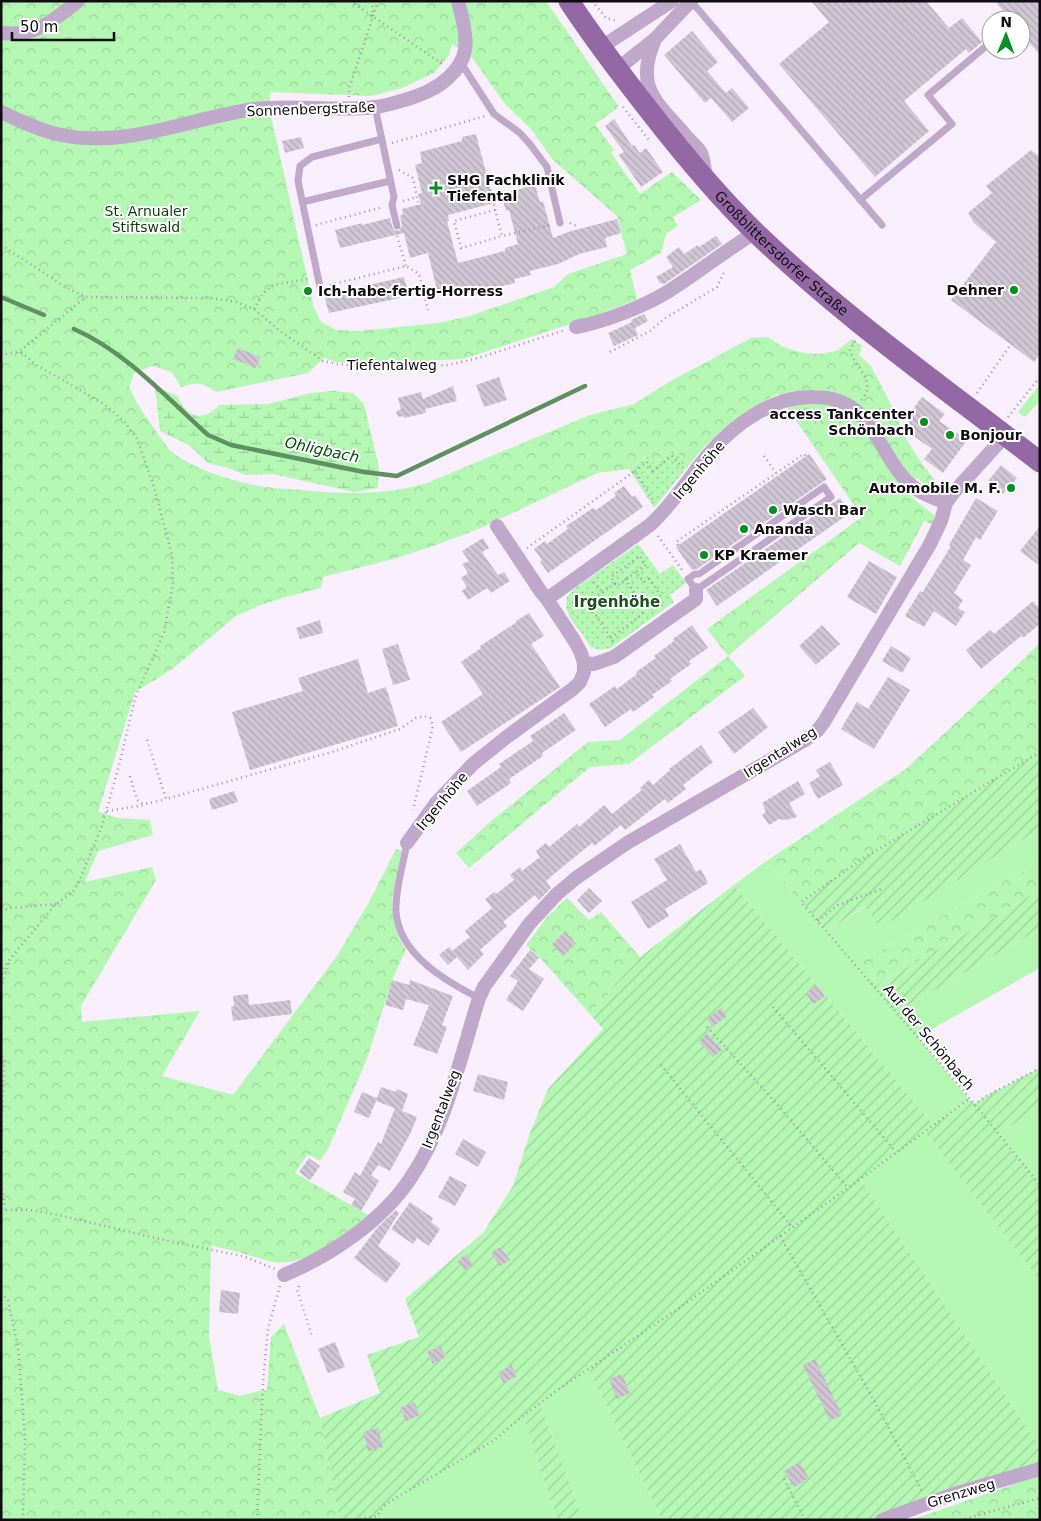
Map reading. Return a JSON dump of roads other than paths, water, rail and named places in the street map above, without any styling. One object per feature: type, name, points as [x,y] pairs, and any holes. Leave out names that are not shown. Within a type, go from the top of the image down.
[{"type":"main road","name":"Großblittersdorfer Straße","points":[[569,1],[616,70],[707,181],[756,232],[884,342],[967,406],[1007,426],[1040,462]]},
{"type":"street","points":[[1,33],[26,33],[39,28],[51,22],[78,1]]},
{"type":"street","points":[[458,1],[465,35],[465,49],[461,63]]},
{"type":"street","points":[[600,48],[672,1]]},
{"type":"street","points":[[616,70],[655,40],[690,1]]},
{"type":"street","points":[[655,40],[648,56],[646,68],[647,83],[651,96],[701,153],[707,181]]},
{"type":"street","name":"Sonnenbergstraße","points":[[1,112],[56,134],[75,138],[98,138],[150,132],[255,109],[375,107],[397,102],[434,89],[455,72],[461,63]]},
{"type":"street","points":[[576,327],[593,324],[652,300],[669,291],[756,232]]},
{"type":"street","name":"Irgenhöhe","points":[[547,599],[650,525],[663,513],[721,441],[758,413],[782,401],[808,396],[834,399],[849,404],[869,424],[904,478],[920,491],[946,503]]},
{"type":"street","name":"Irgentalweg","points":[[284,1275],[326,1255],[347,1241],[372,1220],[404,1188],[421,1161],[438,1126],[484,987],[530,923],[557,894],[576,878],[628,843],[805,740],[817,731],[925,553],[941,520],[946,503],[1007,426]]},
{"type":"street","points":[[497,526],[574,640],[584,662],[594,664],[614,657],[696,599],[696,590]]},
{"type":"street","name":"Irgenhöhe","points":[[407,843],[436,803],[473,764],[580,682],[584,672],[584,662]]},
{"type":"street","name":"Grenzweg","points":[[882,1520],[929,1503],[1040,1469]]},
{"type":"lane","points":[[690,1],[882,226]]},
{"type":"lane","points":[[860,200],[952,124],[928,95],[981,50]]},
{"type":"lane","points":[[461,63],[494,114],[520,133],[530,143],[547,168],[560,223]]},
{"type":"lane","points":[[375,107],[394,197],[392,205],[397,226]]},
{"type":"lane","points":[[320,287],[302,202],[298,174],[300,166],[305,160],[382,142]]},
{"type":"lane","points":[[302,202],[390,181]]},
{"type":"lane","points":[[824,487],[831,497],[696,590],[688,578],[699,574],[824,487]]},
{"type":"lane","points":[[407,843],[396,897],[398,923],[403,939],[410,948],[440,974],[458,987],[479,998]]},
{"type":"waterway","name":"Ohligbach","points":[[1,297],[44,315]]},
{"type":"waterway","name":"Ohligbach","points":[[74,329],[111,350],[145,376],[208,435],[231,445],[364,472],[397,476],[585,386]]},
{"type":"place","name":"SHG Fachklinik Tiefental","points":[[436,188]]},
{"type":"place","name":"Dehner","points":[[1014,290]]},
{"type":"place","name":"Ich-habe-fertig-Horress","points":[[308,291]]},
{"type":"place","name":"access Tankcenter Schönbach","points":[[924,422]]},
{"type":"place","name":"Bonjour","points":[[950,435]]},
{"type":"place","name":"Automobile M. F.","points":[[1011,488]]},
{"type":"place","name":"Wasch Bar","points":[[773,510]]},
{"type":"place","name":"Ananda","points":[[744,529]]},
{"type":"place","name":"KP Kraemer","points":[[704,555]]},
{"type":"district","name":"Irgenhöhe","points":[[617,602]]},
{"type":"park label","name":"St. Arnualer Stiftswald","points":[[146,220]]}]
